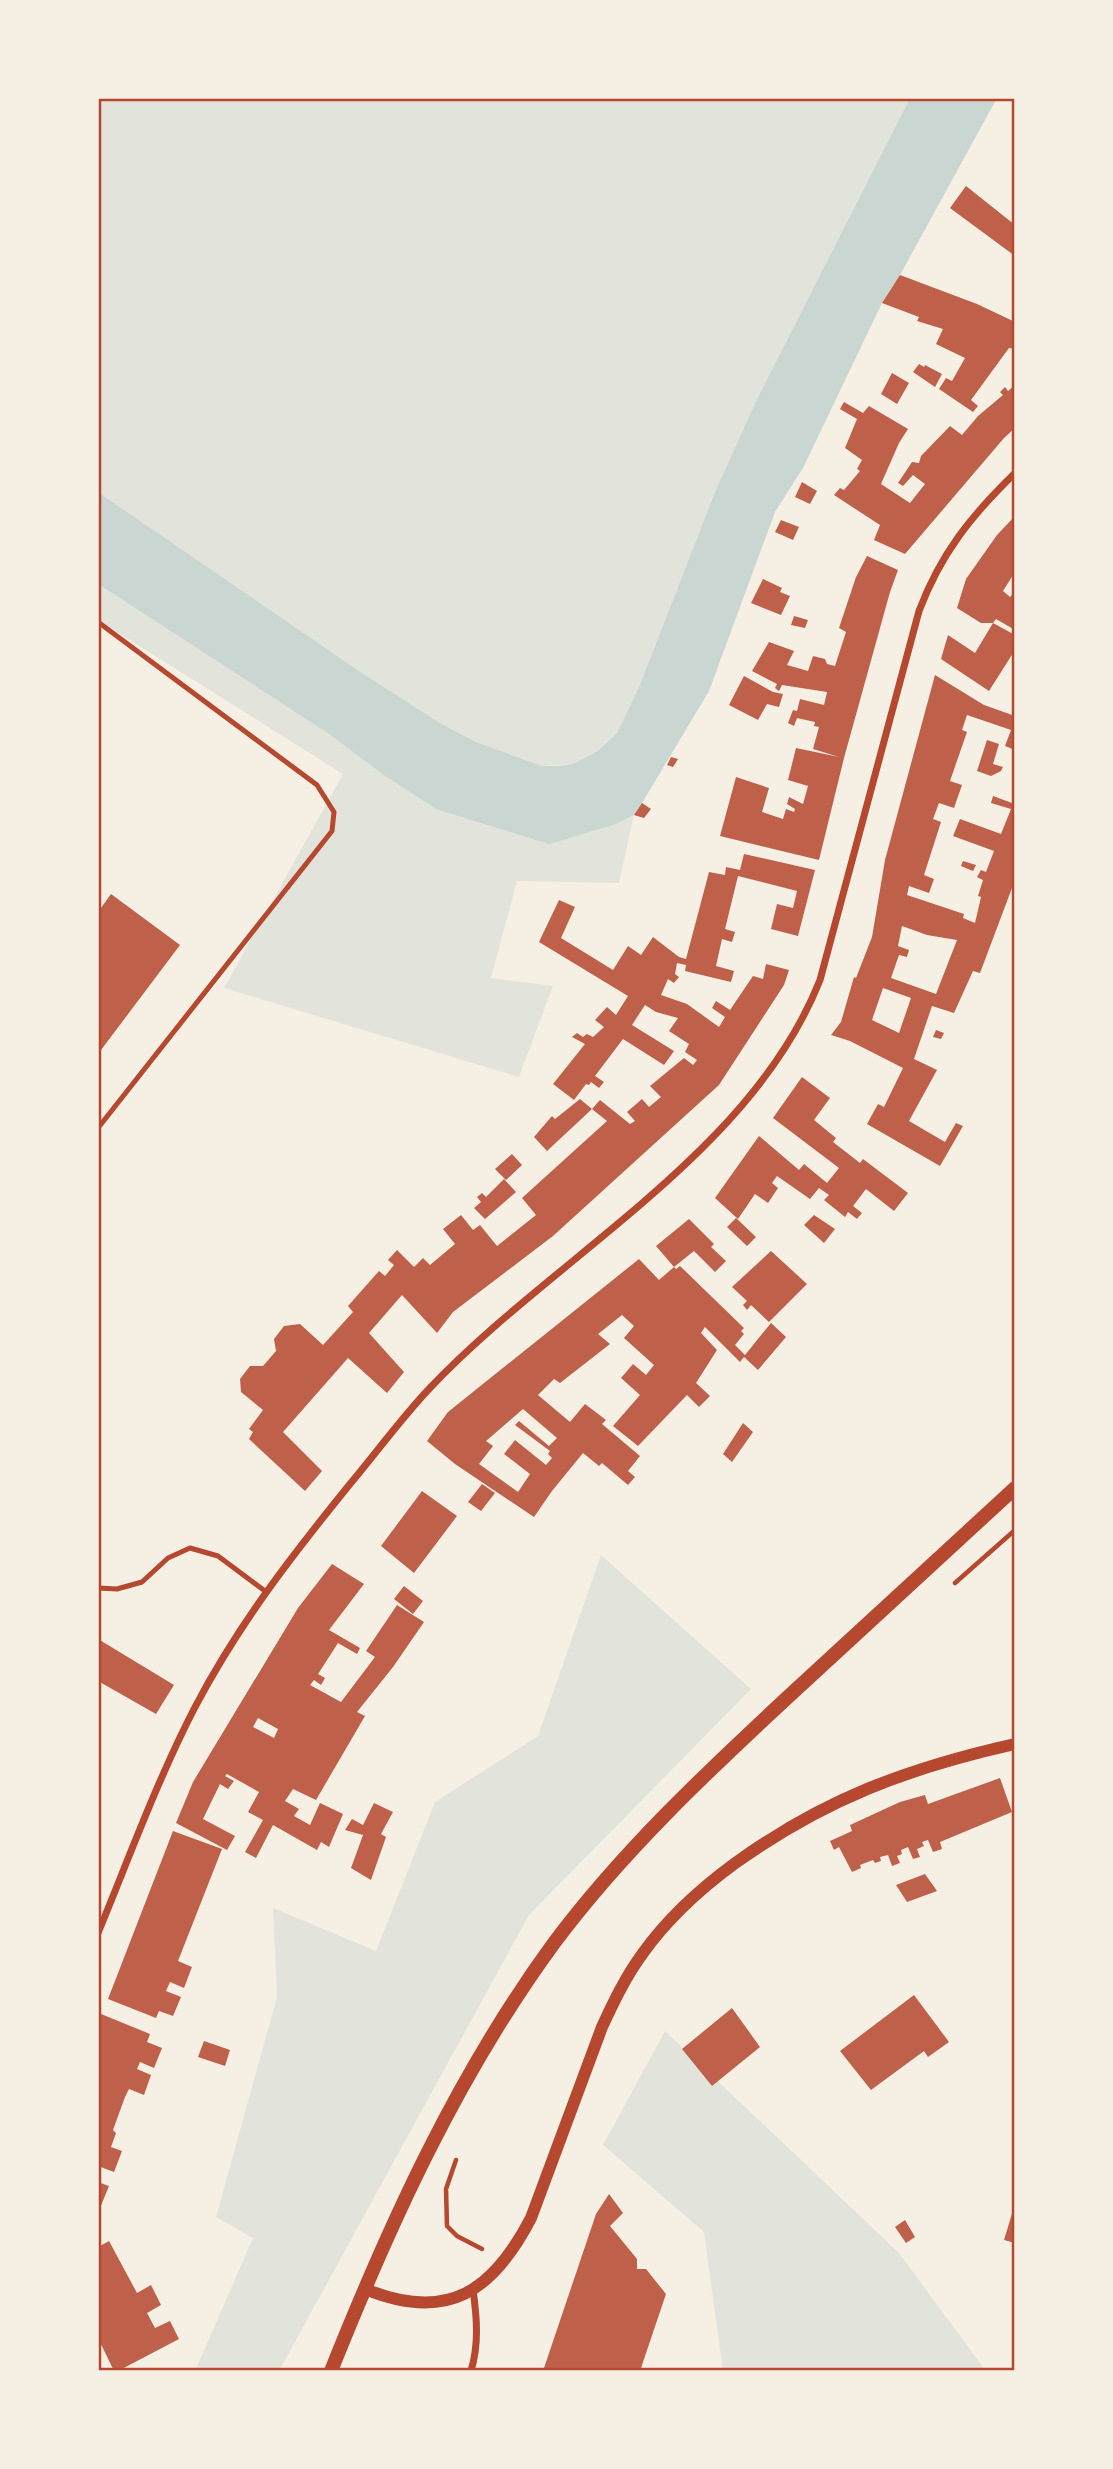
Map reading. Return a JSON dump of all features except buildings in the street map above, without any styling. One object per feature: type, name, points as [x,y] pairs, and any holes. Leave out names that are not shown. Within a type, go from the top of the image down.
[{"type":"main road","points":[[331,2371],[421,2166],[478,2059],[525,1983],[580,1910],[636,1846],[708,1773],[1015,1488]]},
{"type":"main road","points":[[324,2371],[348,2331]]},
{"type":"street","points":[[98,1933],[164,1772],[183,1733],[226,1655],[285,1564],[427,1391],[471,1349],[690,1158],[734,1114],[780,1055],[810,1004],[820,979],[927,589],[937,566],[967,525],[1014,473]]},
{"type":"street","points":[[365,2289],[383,2297],[421,2302],[451,2299],[473,2290],[488,2278],[517,2244],[531,2218],[601,2027],[615,1998],[644,1951],[683,1907],[714,1879],[763,1843],[824,1807],[860,1790],[925,1766],[1015,1744]]},
{"type":"street","points":[[471,2371],[477,2335],[473,2290]]},
{"type":"lane","points":[[98,622],[317,785],[334,812],[332,831],[98,1128]]},
{"type":"lane","points":[[98,1588],[117,1589],[142,1582],[168,1558],[190,1548],[218,1556],[265,1591]]},
{"type":"shaded area","points":[[98,98],[910,98],[757,399],[715,492],[639,687],[617,733],[598,751],[573,764],[542,766],[476,742],[440,723],[359,671],[98,492]]},
{"type":"shaded area","points":[[910,98],[997,98],[882,303],[803,468],[775,512],[709,691],[634,815],[616,824],[549,844],[436,809],[385,776],[329,734],[98,584],[98,492],[359,671],[440,723],[476,742],[542,766],[573,764],[598,751],[617,733],[639,687],[715,492],[757,399]]},
{"type":"shaded area","points":[[98,584],[329,734],[385,776],[436,809],[471,818],[616,824],[634,815],[619,883],[517,881],[491,978],[553,986],[519,1077],[224,988],[343,774],[98,620]]},
{"type":"shaded area","points":[[601,1555],[751,1689],[529,1915],[279,2371],[195,2371],[253,2238],[216,2217],[277,1997],[273,1908],[376,1951],[435,1802],[538,1736]]},
{"type":"shaded area","points":[[665,2031],[899,2253],[986,2371],[723,2371],[704,2232],[603,2145]]}]
